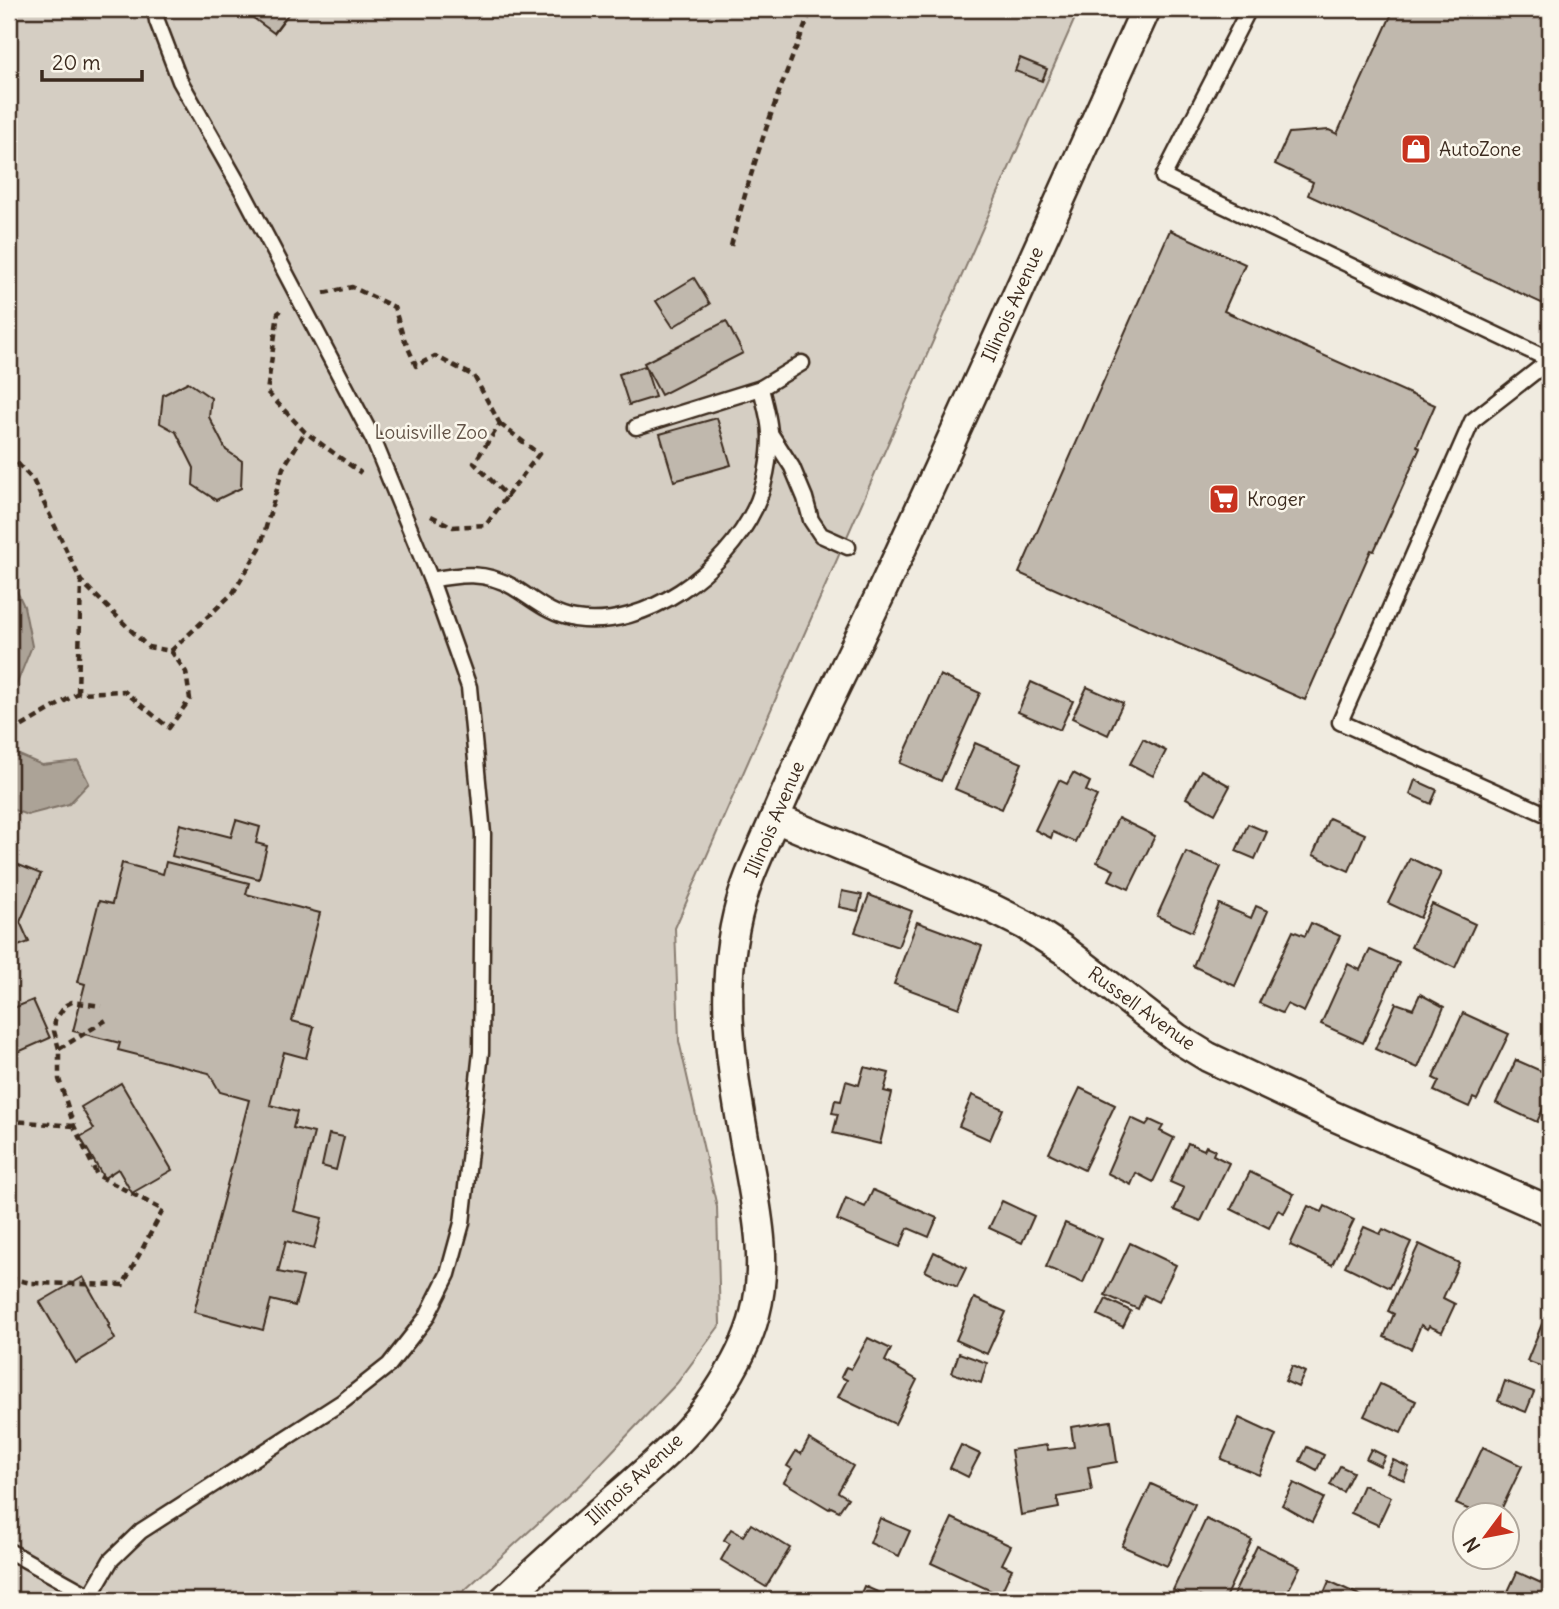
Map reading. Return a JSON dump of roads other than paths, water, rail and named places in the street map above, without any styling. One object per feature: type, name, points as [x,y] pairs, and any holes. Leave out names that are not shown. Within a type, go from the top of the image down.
[{"type":"street","name":"Illinois Avenue","points":[[505,1600],[672,1448],[716,1396],[743,1347],[756,1313],[761,1260],[758,1215],[735,1087],[727,1023],[729,952],[737,913],[746,884],[800,759],[886,582],[1146,9]]},
{"type":"street","name":"Russell Avenue","points":[[775,818],[1026,925],[1064,950],[1177,1038],[1208,1056],[1331,1115],[1550,1211]]},
{"type":"lane","points":[[9,1551],[92,1599],[111,1560],[141,1531],[342,1402],[389,1365],[426,1318],[448,1274],[462,1223],[481,1052],[483,834],[469,687],[430,580],[373,439],[243,192],[180,81],[155,9]]},
{"type":"lane","points":[[1249,9],[1163,177],[1550,360],[1472,421],[1340,722],[1550,816]]},
{"type":"lane","points":[[636,427],[761,388],[802,363]]},
{"type":"lane","points":[[430,580],[460,574],[485,576],[512,586],[539,606],[572,618],[601,621],[668,600],[700,577],[733,543],[756,508],[765,475],[770,433],[761,388]]},
{"type":"lane","points":[[770,433],[792,467],[811,520],[821,535],[848,547]]},
{"type":"place","name":"AutoZone","points":[[1416,149]]},
{"type":"place","name":"Kroger","points":[[1224,499]]},
{"type":"park label","name":"Louisville Zoo","points":[[431,432]]}]
